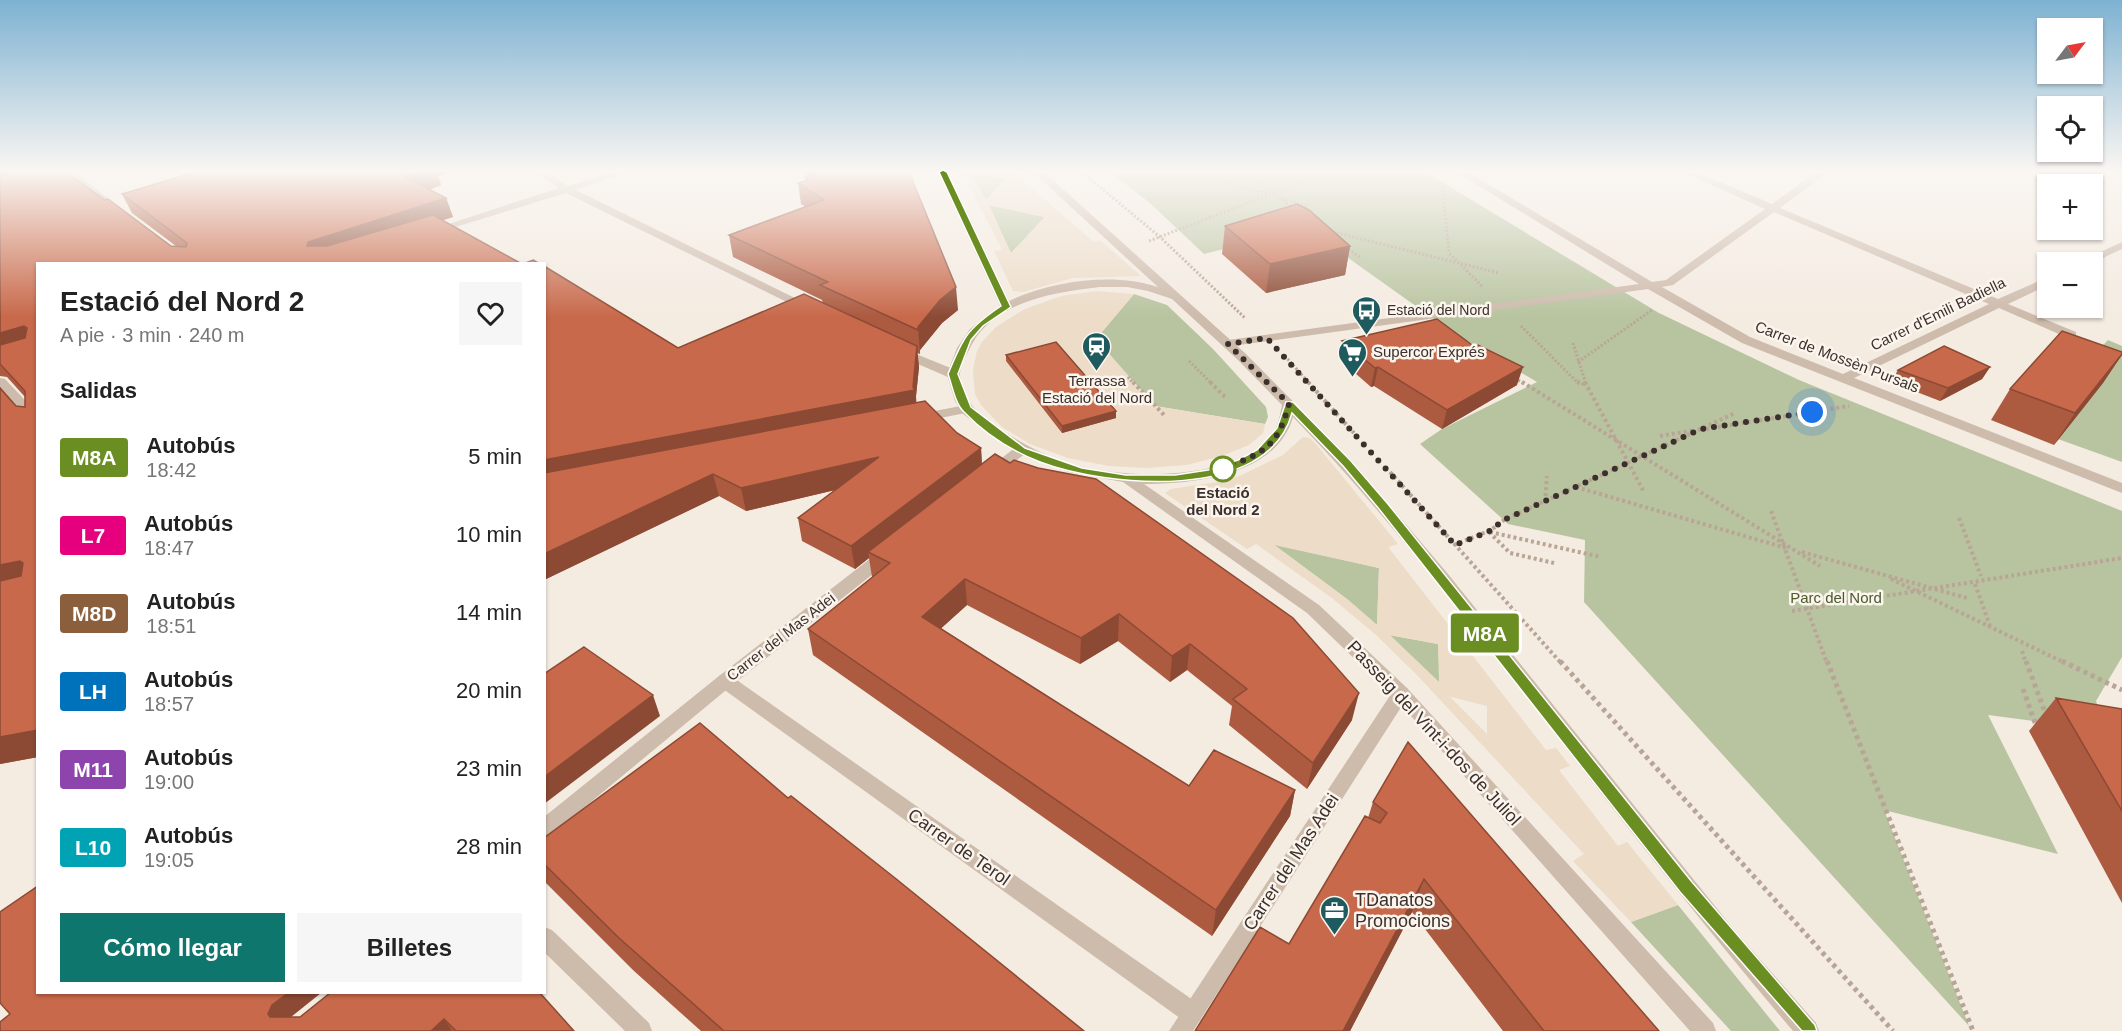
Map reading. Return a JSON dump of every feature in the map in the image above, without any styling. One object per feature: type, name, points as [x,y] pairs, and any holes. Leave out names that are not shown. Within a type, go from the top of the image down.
[{"type":"street","points":[[426,233],[467,220]]},
{"type":"street","points":[[630,220],[816,311]]},
{"type":"street","points":[[965,220],[1006,307]]},
{"type":"street","points":[[1092,220],[1228,344],[1347,464],[1693,896],[1808,1031]]},
{"type":"street","name":"Carrer de Mossèn Pursals","points":[[1543,220],[1655,286],[1701,316],[1746,340],[1806,366],[1844,378],[2122,488]]},
{"type":"street","points":[[1228,344],[1670,283],[1756,220]]},
{"type":"street","points":[[1801,220],[2072,335]]},
{"type":"street","points":[[2103,254],[2122,245]]},
{"type":"street","points":[[1186,304],[1167,294],[1141,285],[1115,282],[1056,290],[1006,307],[980,324],[967,339],[953,374],[966,409],[1021,450],[1081,471],[1126,478],[1175,478],[1209,473],[1242,463],[1274,441],[1282,429],[1289,404]]},
{"type":"street","name":"Carrer d'Emili Badiella","points":[[1844,378],[2037,285]]},
{"type":"street","points":[[888,346],[953,374]]},
{"type":"street","points":[[0,382],[36,421]]},
{"type":"street","points":[[900,422],[966,409]]},
{"type":"street","points":[[980,483],[1021,450]]},
{"type":"street","name":"Passeig del Vint-i-dos de Juliol","points":[[1126,478],[1313,609],[1401,693],[1705,1031]]},
{"type":"street","name":"Carrer del Mas Adei","points":[[546,827],[725,681],[901,544]]},
{"type":"street","name":"Carrer de Terol","points":[[725,681],[1192,1013]]},
{"type":"street","name":"Carrer del Mas Adei","points":[[1180,1031],[1401,693]]},
{"type":"street","points":[[546,939],[641,1031]]},
{"type":"path","points":[[1140,220],[1267,338],[1361,441]]},
{"type":"path","points":[[1148,242],[1204,220]]},
{"type":"path","points":[[1329,235],[1320,229],[1499,273]]},
{"type":"path","points":[[1345,246],[1361,258]]},
{"type":"path","points":[[1578,362],[1655,308]]},
{"type":"path","points":[[1573,343],[1586,384],[1644,492]]},
{"type":"path","points":[[1189,361],[1226,398]]},
{"type":"path","points":[[1506,372],[1786,546],[1966,598]]},
{"type":"path","points":[[1128,376],[1164,415]]},
{"type":"path","points":[[1660,436],[1857,405]]},
{"type":"path","points":[[1448,548],[1488,532],[1504,520],[1735,413]]},
{"type":"path","points":[[1384,467],[1893,1031]]},
{"type":"path","points":[[1545,502],[1548,477]]},
{"type":"path","points":[[1576,487],[1786,546]]},
{"type":"path","points":[[1771,511],[1786,546],[1806,609],[1973,1031]]},
{"type":"path","points":[[1959,518],[1981,576]]},
{"type":"path","points":[[1488,532],[1600,557]]},
{"type":"path","points":[[1488,532],[1510,553],[1554,563]]},
{"type":"path","points":[[1795,550],[1820,566]]},
{"type":"path","points":[[1792,611],[2122,558]]},
{"type":"path","points":[[1882,575],[2122,690]]},
{"type":"path","points":[[1975,584],[1990,626]]},
{"type":"path","points":[[2022,651],[2048,718]]},
{"type":"path","points":[[2023,689],[2042,739]]},
{"type":"green space","points":[[995,220],[1042,220],[1011,253]]},
{"type":"green space","name":"Parc del Nord","points":[[1168,220],[1505,220],[1659,313],[1799,380],[2122,511],[2122,657],[2096,701],[2101,715],[2080,727],[1988,715],[2058,854],[1884,810],[1969,1026],[1584,602],[1585,540],[1508,524],[1420,444],[1442,429],[1537,382],[1451,331],[1306,228],[1204,254]]},
{"type":"green space","points":[[1134,294],[1167,305],[1213,349],[1266,407],[1268,417],[1265,424],[1155,406],[1096,339]]},
{"type":"green space","points":[[2108,340],[2122,346],[2122,462],[2058,439],[2103,383],[2076,373]]},
{"type":"green space","points":[[1273,544],[1379,568],[1377,625],[1347,599]]},
{"type":"green space","points":[[1389,635],[1438,644],[1440,683]]},
{"type":"green space","points":[[1678,905],[1780,1031],[1731,1031],[1631,922]]},
{"type":"shaded area","points":[[987,220],[996,220],[1011,253],[1043,220],[1069,220],[1094,242],[1101,241],[1141,276],[1073,278],[1023,292],[1013,291],[994,251],[1002,250]]},
{"type":"shaded area","points":[[1097,291],[1134,294],[1096,339],[1155,406],[1265,424],[1263,433],[1249,445],[1222,456],[1186,465],[1146,468],[1109,466],[1068,458],[1030,444],[1002,427],[981,405],[975,394],[973,370],[977,351],[996,327],[1025,309],[1061,296]],"holes":[[[1006,361],[1116,417],[1062,432]]]},
{"type":"shaded area","points":[[1303,437],[1310,438],[1315,443],[1398,544],[1388,547],[1546,750],[1556,748],[1570,766],[1559,770],[1618,846],[1627,842],[1678,905],[1631,922],[1573,861],[1584,854],[1416,674],[1375,634],[1332,598],[1256,544],[1247,549],[1165,493],[1171,489],[1218,482],[1242,475],[1283,455]],"holes":[[[1274,545],[1379,568],[1377,625],[1347,599]],[[1390,635],[1438,644],[1439,682]],[[1451,698],[1487,706],[1487,734]]]},
{"type":"building","points":[[0,220],[136,220],[171,246],[186,247],[187,243],[157,220],[377,220],[308,242],[307,246],[327,246],[416,220],[442,220],[518,262],[36,262],[36,730],[0,737],[0,581],[21,576],[23,563],[20,561],[0,565],[0,388],[16,406],[25,407],[25,391],[0,364],[0,345],[25,338],[27,328],[24,326],[0,333]]},
{"type":"building","points":[[769,220],[929,220],[956,287],[940,300],[918,330],[820,285],[828,282],[729,235]]},
{"type":"building","points":[[1244,220],[1321,220],[1350,246],[1270,264],[1225,226]]},
{"type":"building","points":[[546,267],[678,348],[804,294],[917,346],[913,387],[915,390],[546,460]]},
{"type":"building","points":[[1437,319],[1475,347],[1478,345],[1523,367],[1447,410],[1378,367],[1375,368],[1342,341]]},
{"type":"building","points":[[2062,331],[2122,352],[2075,413],[2010,389]]},
{"type":"building","points":[[1056,342],[1116,411],[1062,426],[1006,355]]},
{"type":"building","points":[[1944,346],[1990,367],[1948,388],[1898,370]]},
{"type":"building","points":[[925,401],[957,433],[981,448],[851,546],[798,518],[879,457],[741,488],[713,474],[546,553],[546,473]]},
{"type":"building","points":[[995,454],[1010,463],[1014,460],[1038,468],[1096,479],[1293,618],[1359,693],[1313,763],[1233,699],[1247,689],[1190,644],[1172,656],[1119,614],[1081,638],[965,579],[922,617],[1189,786],[1214,750],[1295,790],[1216,910],[808,629],[890,563],[868,552]]},
{"type":"building","points":[[584,647],[653,695],[546,775],[546,673]]},
{"type":"building","points":[[2056,698],[2122,709],[2122,811]]},
{"type":"building","points":[[700,723],[788,798],[791,796],[1084,1031],[724,1031],[619,938],[546,866],[546,837]]},
{"type":"building","points":[[1408,742],[1659,1031],[1544,1031],[1424,879],[1343,1031],[1195,1031],[1260,927],[1289,944],[1365,816],[1380,823],[1387,813],[1373,802]]},
{"type":"building","points":[[36,887],[36,994],[287,994],[272,1005],[268,1014],[270,1017],[300,1017],[329,994],[541,994],[574,1031],[456,1031],[444,1019],[431,1031],[0,1031],[0,1022],[10,1014],[0,1003],[0,912]]},
{"type":"bus line","name":"M8A","points":[[967,220],[1006,307],[980,324],[967,339],[953,374],[966,409],[1021,450],[1044,460],[1081,471],[1126,478],[1175,478],[1209,473],[1242,463],[1261,452],[1274,441],[1282,429],[1289,404],[1347,464],[1442,578],[1727,938],[1808,1031]]},
{"type":"place","name":"Estació del Nord","points":[[1366,336]]},
{"type":"place","name":"Terrassa Estació del Nord","points":[[1097,372]]},
{"type":"place","name":"Supercor Exprés","points":[[1352,378]]},
{"type":"place","name":"Estació del Nord 2","points":[[1223,469]]},
{"type":"place","name":"TDanatos Promocions","points":[[1334,936]]},
{"type":"route","points":[[1223,469],[1242,463],[1261,452],[1274,441],[1282,429],[1289,404],[1228,344],[1267,338],[1455,545],[1488,532],[1504,520],[1701,429],[1812,412]]}]
